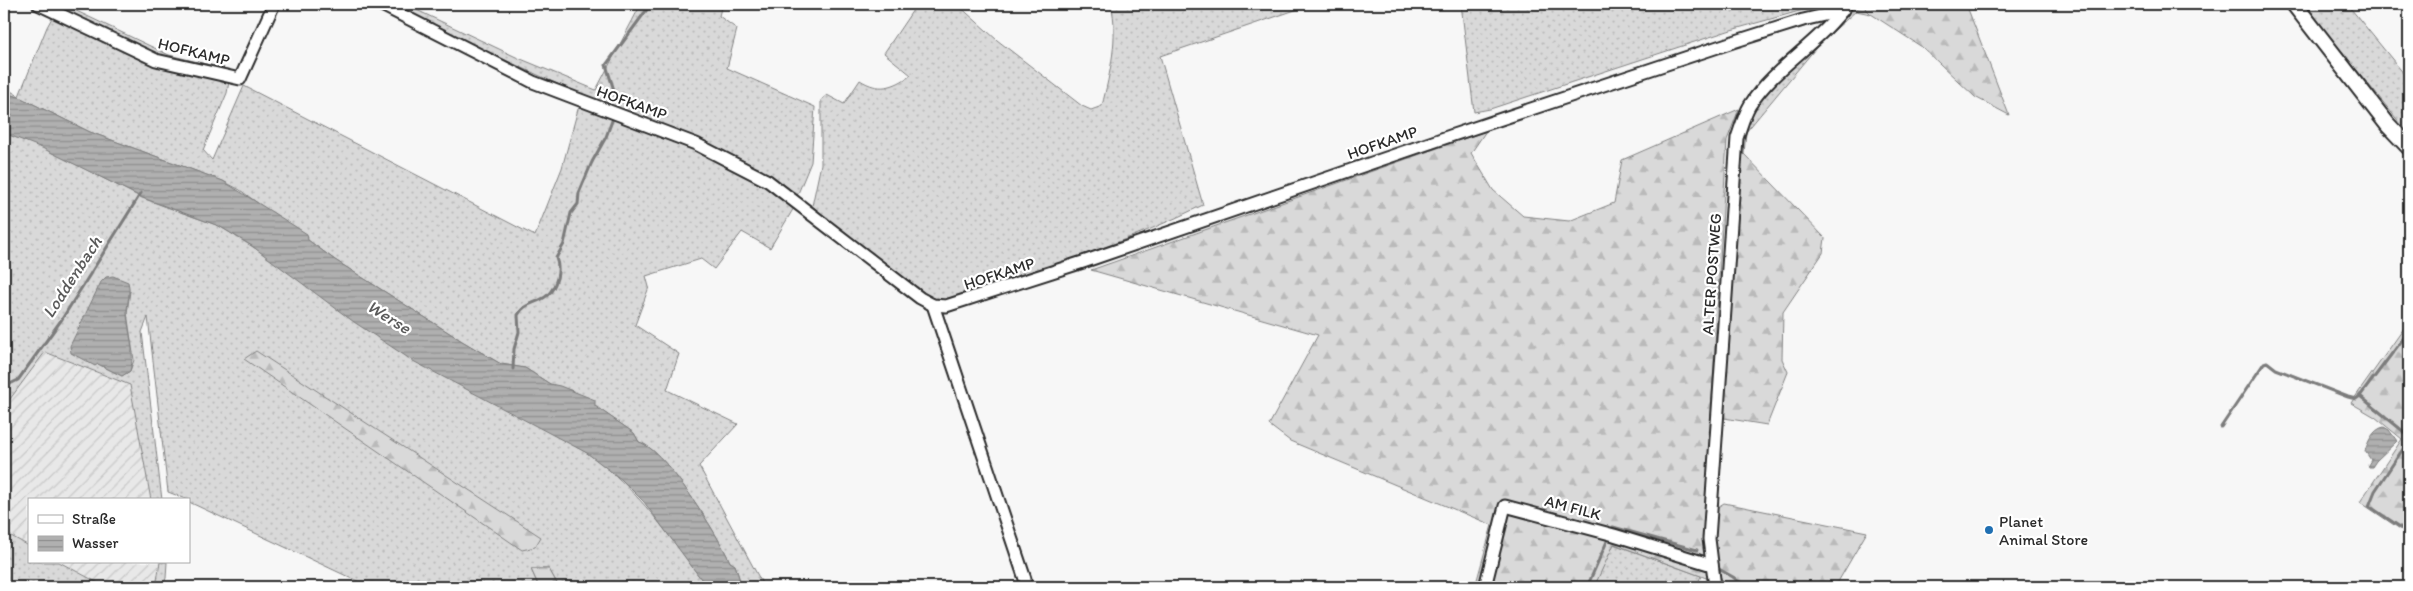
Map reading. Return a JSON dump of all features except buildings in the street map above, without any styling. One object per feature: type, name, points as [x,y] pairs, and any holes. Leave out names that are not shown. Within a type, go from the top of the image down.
[{"type":"main road","points":[[2294,4],[2388,125],[2409,148]]},
{"type":"street","name":"HOFKAMP","points":[[38,4],[156,60],[240,79],[274,4]]},
{"type":"street","name":"HOFKAMP","points":[[380,4],[533,82],[696,144],[768,181],[920,298],[933,305],[946,306],[960,303],[1733,42],[1845,7]]},
{"type":"street","name":"ALTER POSTWEG","points":[[1715,587],[1710,531],[1736,138],[1750,106],[1776,76],[1845,7]]},
{"type":"street","points":[[933,305],[1025,579]]},
{"type":"street","name":"AM FILK","points":[[1485,587],[1505,506],[1614,535],[1712,565]]},
{"type":"shaded area","points":[[45,352],[130,385],[151,498],[28,498],[28,545],[4,532],[4,407]]},
{"type":"shaded area","points":[[63,564],[160,564],[156,587],[106,587]]},
{"type":"green space","points":[[383,4],[404,4],[516,57],[596,90],[641,4],[722,4],[719,16],[737,29],[727,68],[815,107],[811,162],[797,196],[795,206],[770,248],[742,232],[714,269],[701,259],[646,276],[649,287],[635,325],[679,354],[667,390],[738,424],[699,466],[764,587],[742,587],[735,565],[730,562],[703,514],[676,476],[650,448],[639,442],[634,433],[573,391],[550,384],[525,368],[501,364],[462,341],[335,260],[240,190],[223,181],[90,132],[19,97],[4,93],[4,87],[19,96],[47,27],[53,16],[66,6],[169,55],[231,70],[227,93],[203,150],[212,160],[244,86],[535,236],[562,168],[578,109],[588,98]]},
{"type":"green space","points":[[917,4],[957,4],[997,40],[1082,106],[1091,110],[1102,106],[1110,68],[1114,42],[1111,4],[1313,4],[1160,56],[1203,205],[1151,229],[1098,250],[989,286],[957,299],[946,301],[921,294],[812,206],[821,164],[821,100],[827,95],[844,104],[860,80],[873,86],[886,87],[898,83],[911,75],[884,53]]},
{"type":"green space","points":[[1461,4],[1825,4],[1731,30],[1490,109],[1474,112]]},
{"type":"green space","points":[[1870,4],[1966,4],[2009,115],[1975,97],[1922,47],[1871,14],[1863,6]]},
{"type":"green space","points":[[2303,4],[2347,4],[2409,80],[2409,134]]},
{"type":"green space","points":[[1863,6],[1871,14],[1856,11],[1820,43],[1746,132],[1744,154],[1740,155],[1745,123],[1761,99],[1848,12]]},
{"type":"green space","points":[[1739,109],[1727,140],[1704,535],[1709,579],[1614,544],[1594,587],[1475,587],[1492,525],[1290,441],[1269,425],[1318,335],[1091,270],[1486,131],[1471,153],[1493,190],[1523,216],[1569,221],[1614,203],[1622,160]]},
{"type":"green space","points":[[4,133],[42,147],[142,198],[219,226],[587,453],[638,498],[667,532],[707,587],[559,587],[549,569],[531,569],[539,587],[370,587],[190,502],[190,498],[184,498],[168,492],[148,317],[142,332],[162,498],[151,498],[130,385],[45,352],[4,407]],"holes":[[[130,291],[127,313],[134,360],[130,371],[122,376],[98,364]]]},
{"type":"green space","points":[[1744,154],[1825,238],[1823,253],[1783,312],[1782,359],[1788,372],[1767,425],[1724,418],[1740,155]]},
{"type":"green space","points":[[2409,321],[2409,535],[2360,502],[2402,439],[2375,417],[2351,403]]},
{"type":"green space","points":[[256,351],[541,537],[535,547],[522,550],[244,359]]},
{"type":"green space","points":[[1724,503],[1867,532],[1835,587],[1726,587],[1717,568],[1714,549],[1716,508]]},
{"type":"green space","points":[[4,532],[28,545],[28,564],[63,564],[106,587],[4,587]]},
{"type":"green space","points":[[1613,544],[1701,576],[1696,587],[1594,587]]},
{"type":"green space","points":[[160,564],[167,564],[163,587],[156,587]]},
{"type":"green space","points":[[531,569],[549,569],[559,587],[539,587]]},
{"type":"water","name":"Werse","points":[[4,93],[19,97],[90,132],[223,181],[307,234],[308,240],[335,260],[501,364],[525,368],[550,384],[595,400],[595,406],[634,433],[639,442],[650,448],[676,476],[703,514],[730,562],[735,565],[742,587],[707,587],[644,502],[622,480],[587,453],[413,361],[354,322],[252,246],[219,226],[143,198],[42,148],[4,133]]},
{"type":"water","points":[[113,276],[128,282],[129,286],[127,313],[132,364],[130,371],[122,376],[98,364],[95,366],[71,353],[70,346],[101,282],[106,277]]},
{"type":"water","points":[[2384,427],[2389,430],[2397,441],[2372,467],[2369,467],[2368,465],[2371,460],[2365,451],[2366,447],[2374,433]]},
{"type":"waterway","points":[[618,103],[606,65],[651,4]]},
{"type":"waterway","points":[[513,369],[514,349],[519,332],[518,315],[522,309],[544,298],[553,287],[558,270],[556,258],[564,244],[571,213],[578,204],[579,193],[613,118]]},
{"type":"waterway","name":"Loddenbach","points":[[4,387],[18,380],[62,319],[141,193]]},
{"type":"waterway","points":[[2409,331],[2360,396],[2409,436],[2409,440],[2375,491],[2369,506],[2409,533]]},
{"type":"waterway","points":[[2221,427],[2264,363],[2267,362],[2276,369],[2348,397],[2356,399],[2360,396]]},
{"type":"waterway","points":[[1613,527],[1697,550]]},
{"type":"waterway","points":[[1587,587],[1608,539]]},
{"type":"waterway","points":[[1717,568],[1733,577],[1745,587]]},
{"type":"place","name":"Planet Animal Store","points":[[1989,530]]}]
